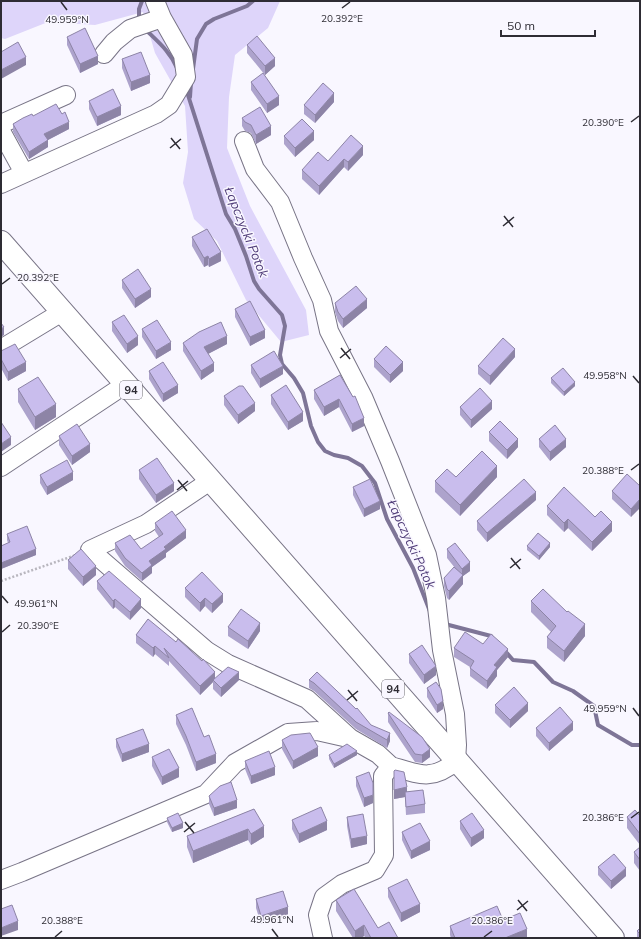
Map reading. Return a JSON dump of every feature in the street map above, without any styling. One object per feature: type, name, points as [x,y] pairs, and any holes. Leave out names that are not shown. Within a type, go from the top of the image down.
[{"type":"main road","name":"94","points":[[1,242],[613,938]]},
{"type":"street","points":[[1,184],[156,114],[169,105],[186,77],[183,55],[162,18],[155,1]]},
{"type":"street","points":[[104,54],[114,42],[130,29],[162,18]]},
{"type":"street","points":[[1,124],[66,95]]},
{"type":"street","points":[[1,131],[24,173]]},
{"type":"street","points":[[210,481],[146,524],[90,550],[207,650],[228,664],[307,699],[350,738],[378,754],[390,766],[423,775],[440,772],[456,760],[457,745],[454,714],[442,650],[436,598],[427,555],[363,397],[330,331],[322,300],[280,202],[255,169],[244,141]]},
{"type":"street","points":[[1,349],[62,312]]},
{"type":"street","points":[[1,467],[126,384]]},
{"type":"street","points":[[1,880],[206,794],[235,763],[288,733],[317,731],[350,738]]},
{"type":"street","points":[[323,938],[318,914],[324,897],[342,884],[375,870],[384,855],[383,776],[390,766]]},
{"type":"path","points":[[1,581],[90,550]]},
{"type":"shaded area","points":[[1,1],[280,1],[268,28],[235,55],[229,97],[227,148],[250,206],[306,310],[309,335],[281,342],[246,300],[217,241],[194,219],[183,183],[188,152],[185,106],[155,53],[143,12],[95,25],[48,22],[5,39],[1,38]]},
{"type":"building","points":[[85,28],[98,56],[80,64],[67,37]]},
{"type":"building","points":[[257,36],[275,58],[265,66],[247,45]]},
{"type":"building","points":[[18,42],[26,57],[1,70],[1,52]]},
{"type":"building","points":[[141,52],[150,75],[131,82],[122,59]]},
{"type":"building","points":[[263,73],[279,96],[267,104],[251,82]]},
{"type":"building","points":[[323,83],[334,93],[315,115],[304,105]]},
{"type":"building","points":[[113,89],[121,106],[97,117],[89,101]]},
{"type":"building","points":[[56,104],[62,114],[65,112],[69,122],[44,134],[48,140],[29,152],[13,124],[23,118],[32,114],[33,116]]},
{"type":"building","points":[[260,107],[271,126],[256,135],[251,125],[245,122],[242,118]]},
{"type":"building","points":[[302,119],[314,131],[295,148],[284,136]]},
{"type":"building","points":[[351,135],[363,146],[348,162],[344,159],[319,186],[302,170],[318,152],[328,161]]},
{"type":"building","points":[[207,229],[221,252],[209,259],[208,256],[204,258],[192,237]]},
{"type":"building","points":[[138,269],[151,289],[135,299],[122,280]]},
{"type":"building","points":[[356,286],[367,299],[343,319],[338,312],[335,303]]},
{"type":"building","points":[[250,301],[265,330],[250,337],[235,309]]},
{"type":"building","points":[[124,315],[138,336],[127,344],[112,322]]},
{"type":"building","points":[[157,320],[171,342],[156,351],[142,329]]},
{"type":"building","points":[[221,322],[227,336],[204,347],[214,363],[201,371],[183,343],[199,332]]},
{"type":"building","points":[[503,338],[515,349],[490,376],[478,366]]},
{"type":"building","points":[[15,344],[26,362],[8,372],[1,359],[1,351]]},
{"type":"building","points":[[386,346],[403,362],[390,375],[374,359]]},
{"type":"building","points":[[274,351],[283,366],[260,379],[251,365]]},
{"type":"building","points":[[163,362],[178,385],[163,394],[149,371]]},
{"type":"building","points":[[563,368],[575,382],[564,392],[551,378]]},
{"type":"building","points":[[340,375],[353,397],[355,396],[364,418],[352,424],[339,399],[324,407],[314,390]]},
{"type":"building","points":[[38,377],[56,404],[35,417],[18,389]]},
{"type":"building","points":[[286,385],[303,412],[288,422],[271,395]]},
{"type":"building","points":[[239,386],[243,386],[255,403],[238,415],[224,396]]},
{"type":"building","points":[[480,388],[492,401],[471,420],[460,407]]},
{"type":"building","points":[[500,421],[518,439],[507,450],[489,432]]},
{"type":"building","points":[[1,422],[11,437],[1,444]]},
{"type":"building","points":[[77,424],[90,444],[72,456],[59,436]]},
{"type":"building","points":[[555,425],[566,439],[550,452],[539,439]]},
{"type":"building","points":[[482,451],[497,466],[460,505],[435,481],[447,469],[456,477]]},
{"type":"building","points":[[157,458],[174,483],[156,495],[139,470]]},
{"type":"building","points":[[67,460],[73,472],[47,487],[40,475]]},
{"type":"building","points":[[627,474],[640,486],[640,499],[631,509],[612,491]]},
{"type":"building","points":[[370,479],[380,501],[364,509],[353,487]]},
{"type":"building","points":[[524,479],[536,492],[487,533],[477,521]]},
{"type":"building","points":[[564,487],[595,517],[601,511],[612,522],[592,542],[568,519],[564,523],[547,506]]},
{"type":"building","points":[[172,511],[186,530],[164,547],[166,549],[149,561],[152,565],[142,573],[125,558],[115,543],[130,535],[141,549],[163,534],[155,523]]},
{"type":"building","points":[[27,526],[36,549],[1,563],[1,546],[10,542],[7,534]]},
{"type":"building","points":[[538,533],[550,543],[539,556],[527,546]]},
{"type":"building","points":[[455,543],[470,562],[462,569],[447,549]]},
{"type":"building","points":[[81,549],[96,566],[83,577],[68,560]]},
{"type":"building","points":[[454,567],[463,575],[449,591],[444,578]]},
{"type":"building","points":[[109,571],[141,599],[130,612],[115,599],[113,601],[97,581]]},
{"type":"building","points":[[202,572],[223,594],[212,604],[205,598],[200,603],[185,588]]},
{"type":"building","points":[[543,589],[567,612],[568,611],[585,624],[564,651],[547,637],[556,626],[531,601]]},
{"type":"building","points":[[241,609],[260,623],[248,641],[228,627]]},
{"type":"building","points":[[148,619],[176,642],[178,639],[202,661],[203,659],[215,672],[200,686],[164,648],[169,658],[155,646],[153,648],[136,635]]},
{"type":"building","points":[[465,632],[483,644],[491,634],[508,649],[494,665],[497,667],[487,681],[470,668],[474,661],[454,648]]},
{"type":"building","points":[[422,645],[436,666],[424,675],[409,654]]},
{"type":"building","points":[[228,667],[239,672],[221,688],[213,680]]},
{"type":"building","points":[[317,672],[356,709],[357,708],[371,725],[390,733],[387,740],[356,722],[309,680]]},
{"type":"building","points":[[436,682],[441,689],[443,701],[437,705],[427,688]]},
{"type":"building","points":[[514,687],[528,703],[510,720],[495,705]]},
{"type":"building","points":[[560,707],[573,722],[549,743],[536,728]]},
{"type":"building","points":[[192,708],[204,737],[209,735],[216,754],[196,762],[176,715]]},
{"type":"building","points":[[389,712],[422,737],[430,749],[422,755],[415,754],[388,713]]},
{"type":"building","points":[[143,729],[149,744],[122,754],[116,739]]},
{"type":"building","points":[[310,733],[318,747],[293,761],[282,740],[291,735]]},
{"type":"building","points":[[347,744],[357,751],[334,764],[329,755]]},
{"type":"building","points":[[169,749],[179,768],[162,777],[152,757]]},
{"type":"building","points":[[269,751],[275,767],[251,776],[245,761]]},
{"type":"building","points":[[395,770],[404,772],[407,787],[394,790]]},
{"type":"building","points":[[369,772],[373,783],[373,795],[364,798],[356,777]]},
{"type":"building","points":[[231,782],[237,800],[214,808],[209,796],[220,786]]},
{"type":"building","points":[[423,790],[425,804],[406,807],[405,792]]},
{"type":"building","points":[[321,807],[327,821],[299,834],[292,820]]},
{"type":"building","points":[[254,809],[264,826],[251,834],[248,829],[193,851],[187,836]]},
{"type":"building","points":[[635,810],[640,816],[640,834],[627,817]]},
{"type":"building","points":[[178,813],[183,823],[172,828],[167,818]]},
{"type":"building","points":[[472,813],[484,830],[471,838],[460,821]]},
{"type":"building","points":[[363,814],[367,836],[351,839],[347,817]]},
{"type":"building","points":[[420,823],[430,841],[411,851],[402,832]]},
{"type":"building","points":[[640,847],[640,860],[634,852]]},
{"type":"building","points":[[614,854],[626,868],[611,881],[598,867]]},
{"type":"building","points":[[407,879],[420,904],[401,913],[388,888]]},
{"type":"building","points":[[354,889],[378,928],[389,922],[398,938],[371,938],[364,925],[355,931],[336,900]]},
{"type":"building","points":[[283,891],[288,907],[261,916],[256,899]]},
{"type":"building","points":[[12,905],[18,921],[1,928],[1,909]]},
{"type":"building","points":[[497,906],[503,920],[520,913],[527,929],[505,938],[455,938],[450,926]]},
{"type":"waterway","name":"Łapczycki Potok","points":[[139,16],[139,9],[142,1]]},
{"type":"waterway","points":[[193,69],[197,39],[206,24],[214,19],[247,6],[253,1]]},
{"type":"waterway","name":"Łapczycki Potok","points":[[145,29],[167,51],[177,68]]},
{"type":"waterway","points":[[190,97],[191,82]]},
{"type":"waterway","name":"Łapczycki Potok","points":[[187,92],[226,214],[235,229],[254,281],[259,289],[282,315],[285,326],[280,355],[282,364],[294,378],[303,393],[311,426],[318,442],[325,451],[334,455],[348,458],[362,466],[375,483],[387,519],[413,568],[431,614]]},
{"type":"waterway","name":"Łapczycki Potok","points":[[445,624],[491,636],[493,639]]},
{"type":"waterway","name":"Łapczycki Potok","points":[[505,651],[513,660],[534,662],[553,682],[573,691],[594,706],[598,725],[632,745],[640,745]]}]
